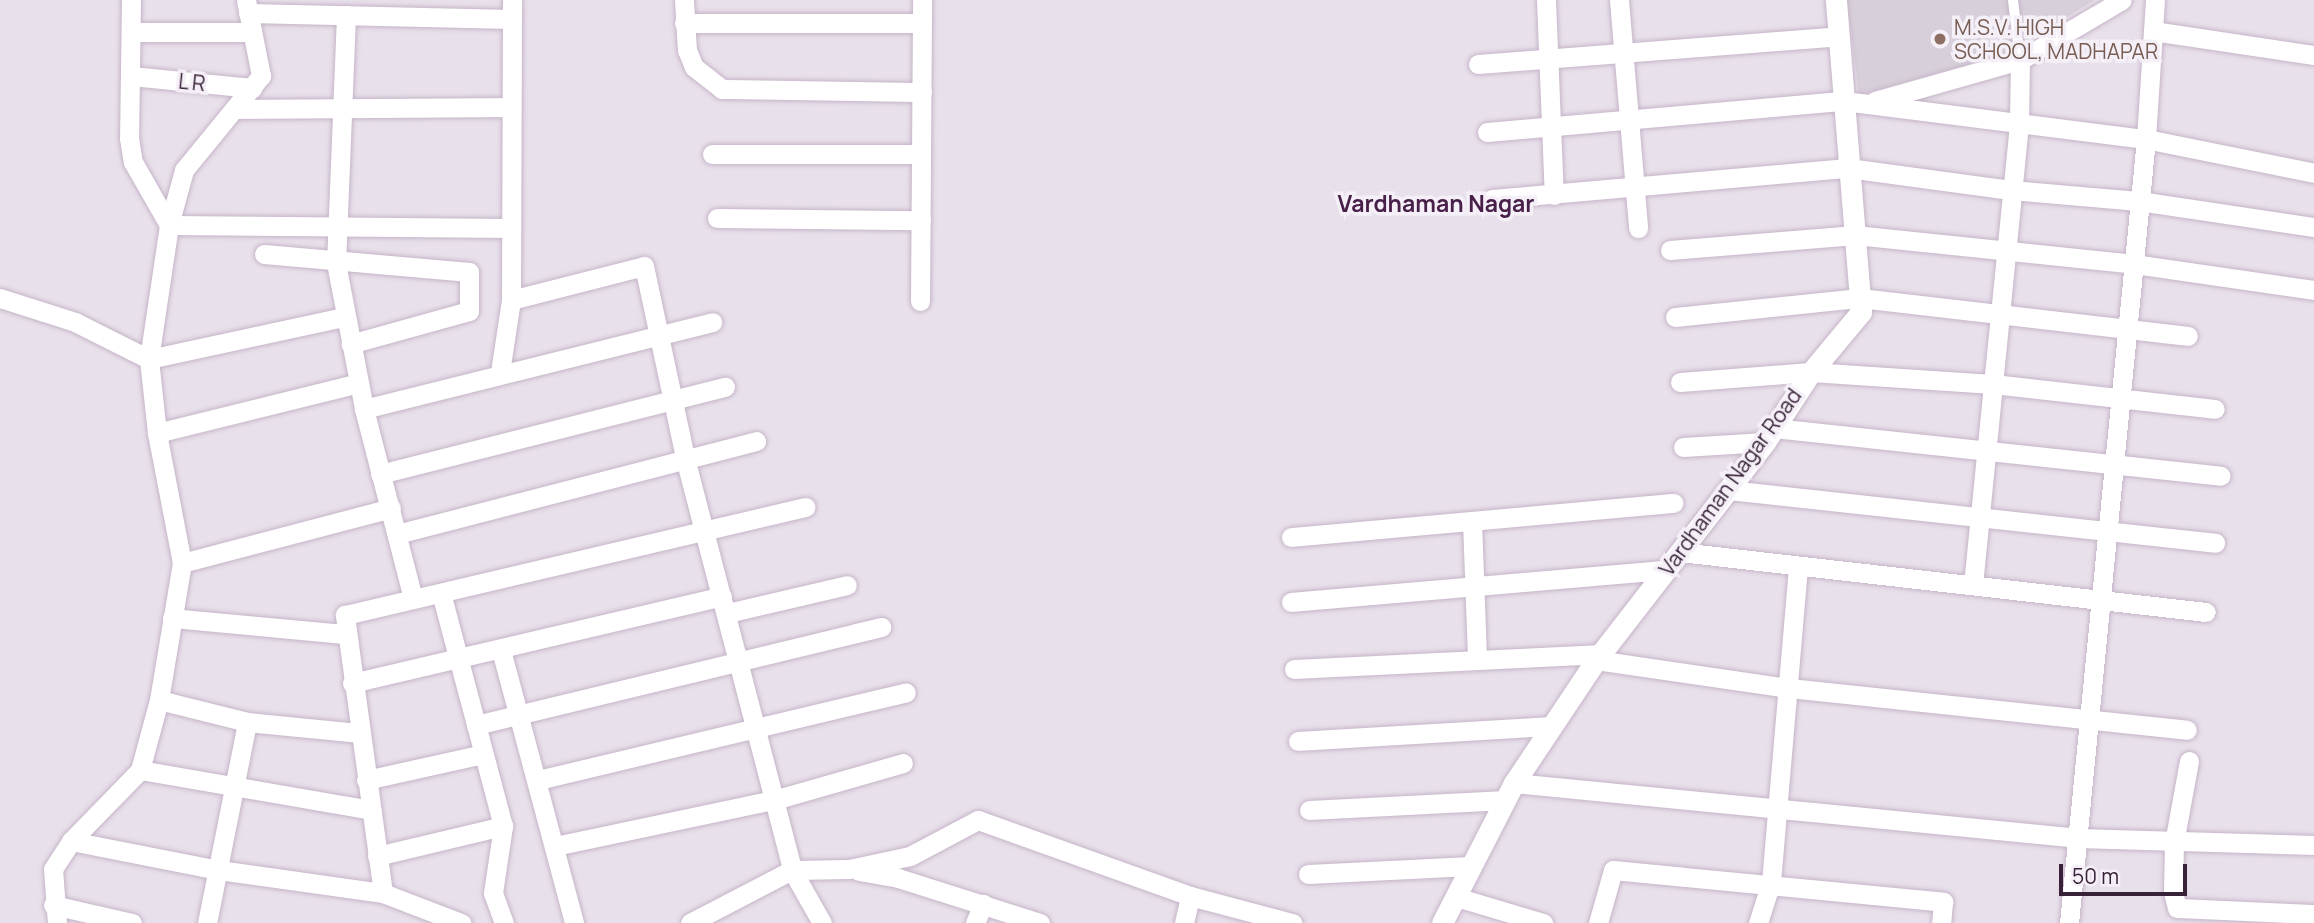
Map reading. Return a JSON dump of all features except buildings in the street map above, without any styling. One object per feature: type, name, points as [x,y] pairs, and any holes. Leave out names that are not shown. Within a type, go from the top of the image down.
[{"type":"street","points":[[131,0],[133,162],[169,225]]},
{"type":"street","points":[[684,0],[684,23],[694,67],[722,89],[922,92]]},
{"type":"street","points":[[920,301],[922,0]]},
{"type":"street","points":[[1546,0],[1549,128],[1554,195]]},
{"type":"street","points":[[1619,0],[1637,228]]},
{"type":"street","name":"Vardhaman Nagar Road","points":[[1442,923],[1510,791],[1599,657],[1770,435],[1811,372],[1861,312],[1848,168],[1854,102],[1839,36],[1836,0]]},
{"type":"street","points":[[1487,132],[1630,123],[1854,102],[2020,60],[2122,0]]},
{"type":"street","points":[[2069,923],[2147,139],[2155,0]]},
{"type":"street","points":[[131,32],[249,15],[346,15],[512,9],[510,300],[499,372]]},
{"type":"street","points":[[132,923],[55,914],[53,869],[71,841],[140,770],[159,700],[182,563],[157,433],[149,359],[169,225],[184,170],[237,109],[261,76],[249,15]]},
{"type":"street","points":[[346,15],[339,112],[336,263],[344,317],[364,410],[413,599]]},
{"type":"street","points":[[684,23],[922,23]]},
{"type":"street","points":[[2153,31],[2314,55]]},
{"type":"street","points":[[1478,64],[1624,56],[1839,36]]},
{"type":"street","points":[[1973,585],[2019,123],[2020,60]]},
{"type":"street","name":"L R","points":[[131,76],[252,88]]},
{"type":"street","points":[[1854,102],[2147,139],[2314,173]]},
{"type":"street","points":[[237,109],[339,112],[512,107]]},
{"type":"street","points":[[712,154],[921,154]]},
{"type":"street","points":[[1492,199],[1634,190],[1848,168],[2011,190],[2139,201],[2314,227]]},
{"type":"street","points":[[717,218],[921,220]]},
{"type":"street","points":[[169,225],[511,228]]},
{"type":"street","points":[[1670,250],[1855,235],[2006,253],[2134,264],[2314,290]]},
{"type":"street","points":[[264,254],[336,263],[469,272],[469,311],[350,344]]},
{"type":"street","points":[[510,300],[644,266],[685,458],[792,870],[822,923]]},
{"type":"street","points":[[1675,317],[1860,298],[2000,317],[2188,336]]},
{"type":"street","points":[[0,299],[75,322],[149,359],[344,317]]},
{"type":"street","points":[[364,410],[499,372],[712,321]]},
{"type":"street","points":[[1680,382],[1811,372],[1993,384],[2122,396],[2215,409]]},
{"type":"street","points":[[157,433],[359,383]]},
{"type":"street","points":[[380,474],[671,398],[725,387]]},
{"type":"street","points":[[1683,447],[1770,435],[1987,451],[2220,476]]},
{"type":"street","points":[[397,534],[755,441]]},
{"type":"street","points":[[1729,490],[1980,520],[2109,530],[2215,543]]},
{"type":"street","points":[[1291,537],[1672,503]]},
{"type":"street","points":[[383,893],[345,634],[345,615],[706,533],[805,507]]},
{"type":"street","points":[[182,563],[391,508]]},
{"type":"street","points":[[1472,521],[1477,658]]},
{"type":"street","points":[[1680,552],[1798,568],[2206,612]]},
{"type":"street","points":[[1758,923],[1771,882],[1798,568]]},
{"type":"street","points":[[1291,602],[1666,570]]},
{"type":"street","points":[[352,683],[724,604],[847,585]]},
{"type":"street","points":[[441,593],[503,826],[493,893],[504,923]]},
{"type":"street","points":[[172,618],[345,634]]},
{"type":"street","points":[[476,725],[881,627]]},
{"type":"street","points":[[502,650],[574,923]]},
{"type":"street","points":[[1294,669],[1477,658],[1599,657],[1789,688],[2187,730]]},
{"type":"street","points":[[538,780],[906,692]]},
{"type":"street","points":[[159,700],[247,722],[360,733]]},
{"type":"street","points":[[207,923],[247,722]]},
{"type":"street","points":[[1298,741],[1552,726]]},
{"type":"street","points":[[366,780],[484,754]]},
{"type":"street","points":[[2189,761],[2174,842],[2173,892],[2177,908],[2209,918],[2314,914]]},
{"type":"street","points":[[555,846],[774,800],[903,762]]},
{"type":"street","points":[[140,770],[235,789],[372,810]]},
{"type":"street","points":[[1309,810],[1510,791],[1778,809],[2079,838],[2314,845]]},
{"type":"street","points":[[693,922],[792,870],[849,869],[910,856],[978,820],[1190,896],[1292,923]]},
{"type":"street","points":[[377,856],[503,826]]},
{"type":"street","points":[[71,841],[219,870],[383,893],[461,923]]},
{"type":"street","points":[[1308,874],[1471,866]]},
{"type":"street","points":[[849,869],[983,904],[1040,923]]},
{"type":"street","points":[[1598,923],[1613,870],[1771,882],[1942,902],[1941,923]]},
{"type":"street","points":[[1184,923],[1190,896]]},
{"type":"street","points":[[1456,897],[1543,923]]},
{"type":"street","points":[[975,923],[983,904]]},
{"type":"lane","points":[[2013,0],[2020,60]]},
{"type":"shaded area","name":"M.S.V. HIGH SCHOOL, MADHAPAR","points":[[1847,0],[2095,0],[2003,55],[1859,95]]},
{"type":"place","name":"M.S.V. HIGH SCHOOL, MADHAPAR","points":[[1940,39]]},
{"type":"district","name":"Vardhaman Nagar","points":[[1436,203]]}]
